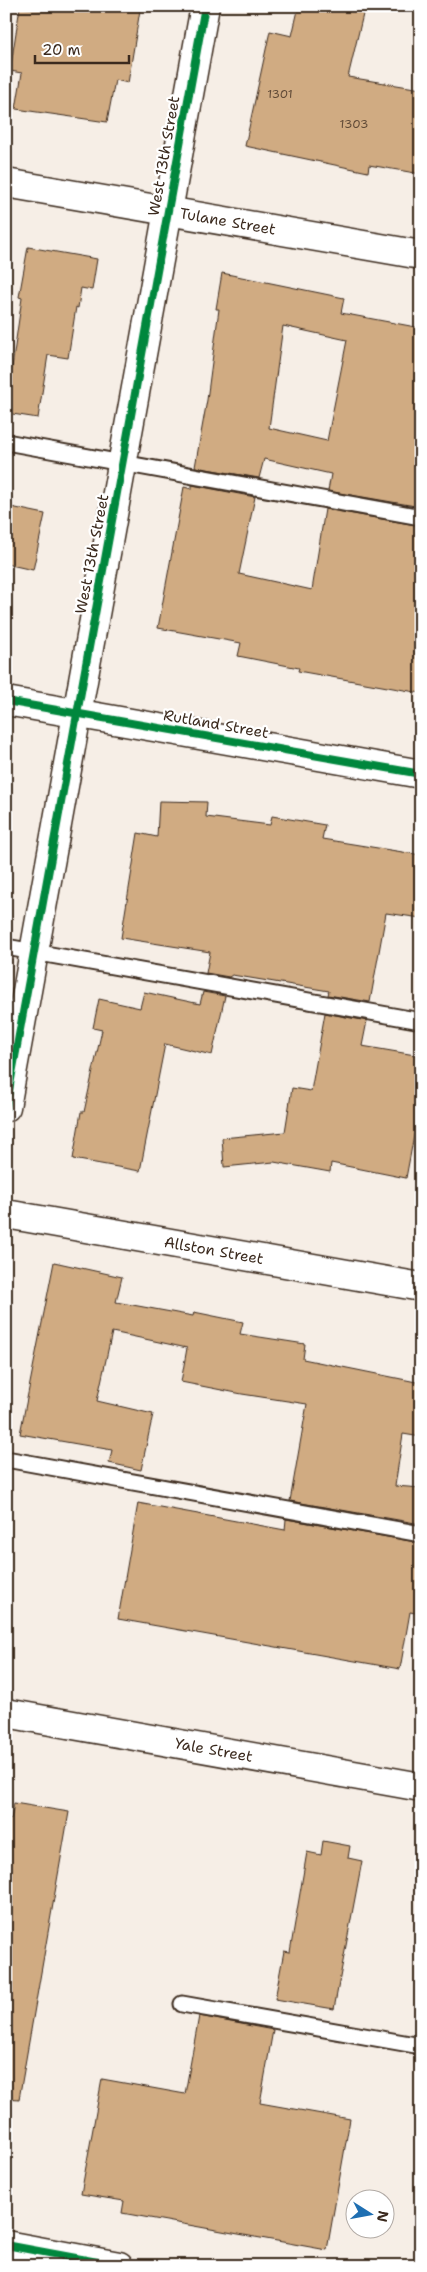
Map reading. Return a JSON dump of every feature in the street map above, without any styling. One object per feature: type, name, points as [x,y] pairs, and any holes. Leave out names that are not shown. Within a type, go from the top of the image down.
[{"type":"street","name":"West 13th Street","points":[[6,1107],[76,713],[124,463],[205,6]]},
{"type":"street","name":"Tulane Street","points":[[6,183],[421,255]]},
{"type":"street","name":"Rutland Street","points":[[6,701],[421,774]]},
{"type":"street","name":"Allston Street","points":[[6,1214],[421,1287]]},
{"type":"street","name":"Yale Street","points":[[6,1713],[421,1787]]},
{"type":"street","points":[[6,2245],[119,2266]]},
{"type":"lane","points":[[6,442],[421,517]]},
{"type":"lane","points":[[6,948],[421,1020]]},
{"type":"lane","points":[[6,1459],[421,1534]]},
{"type":"lane","points":[[182,2004],[421,2046]]},
{"type":"building","points":[[50,6],[117,6],[140,10],[128,83],[115,80],[107,122],[16,109],[22,73],[10,71],[20,7],[49,11]]},
{"type":"building","points":[[299,6],[365,6],[348,77],[421,89],[421,174],[369,165],[368,172],[245,146],[270,31],[292,36]]},
{"type":"building","points":[[28,247],[97,259],[92,290],[81,288],[68,358],[48,355],[38,418],[6,413],[6,373],[11,374],[22,298],[19,297]]},
{"type":"building","points":[[222,273],[344,298],[341,313],[421,328],[421,507],[328,491],[331,474],[264,459],[259,478],[195,467],[207,400],[219,309],[216,309]],"holes":[[[283,326],[347,340],[327,441],[269,428]]]},
{"type":"building","points":[[192,485],[255,497],[239,574],[312,590],[325,509],[421,526],[421,693],[298,671],[299,668],[238,656],[241,643],[158,628],[184,487],[192,489]]},
{"type":"building","points":[[6,506],[45,514],[33,570],[6,564]]},
{"type":"building","points":[[159,801],[207,802],[206,817],[270,825],[272,816],[325,825],[322,839],[421,855],[421,918],[386,913],[370,1002],[328,995],[329,991],[232,975],[229,977],[206,973],[210,952],[121,938],[138,833],[157,837]]},
{"type":"building","points":[[144,992],[200,1004],[203,992],[225,996],[212,1055],[165,1044],[140,1171],[73,1159],[81,1112],[84,1112],[102,1030],[93,1028],[99,999],[140,1008]]},
{"type":"building","points":[[325,1013],[367,1021],[362,1046],[421,1056],[421,1098],[406,1178],[331,1163],[330,1172],[274,1162],[224,1167],[222,1138],[285,1132],[292,1088],[311,1091]]},
{"type":"building","points":[[54,1262],[122,1277],[116,1302],[193,1316],[194,1312],[243,1322],[240,1334],[305,1344],[303,1359],[421,1383],[421,1437],[403,1434],[395,1486],[421,1488],[421,1524],[290,1501],[307,1404],[181,1382],[187,1348],[112,1332],[97,1401],[153,1414],[141,1470],[109,1463],[112,1450],[20,1434]]},
{"type":"building","points":[[138,1503],[285,1530],[286,1519],[421,1543],[421,1614],[410,1612],[400,1669],[118,1619]]},
{"type":"building","points":[[14,1803],[69,1812],[19,2099],[6,2098],[6,1818],[11,1819]]},
{"type":"building","points":[[323,1841],[350,1846],[348,1858],[362,1861],[334,2009],[275,1999],[284,1951],[290,1952],[307,1852],[321,1855]]},
{"type":"building","points":[[199,2016],[273,2030],[260,2103],[350,2119],[327,2250],[122,2213],[124,2201],[81,2194],[102,2079],[185,2094]]},
{"type":"cycle path","points":[[6,1107],[205,6]]},
{"type":"cycle path","points":[[6,701],[421,774]]},
{"type":"cycle path","points":[[6,2245],[119,2266]]}]
